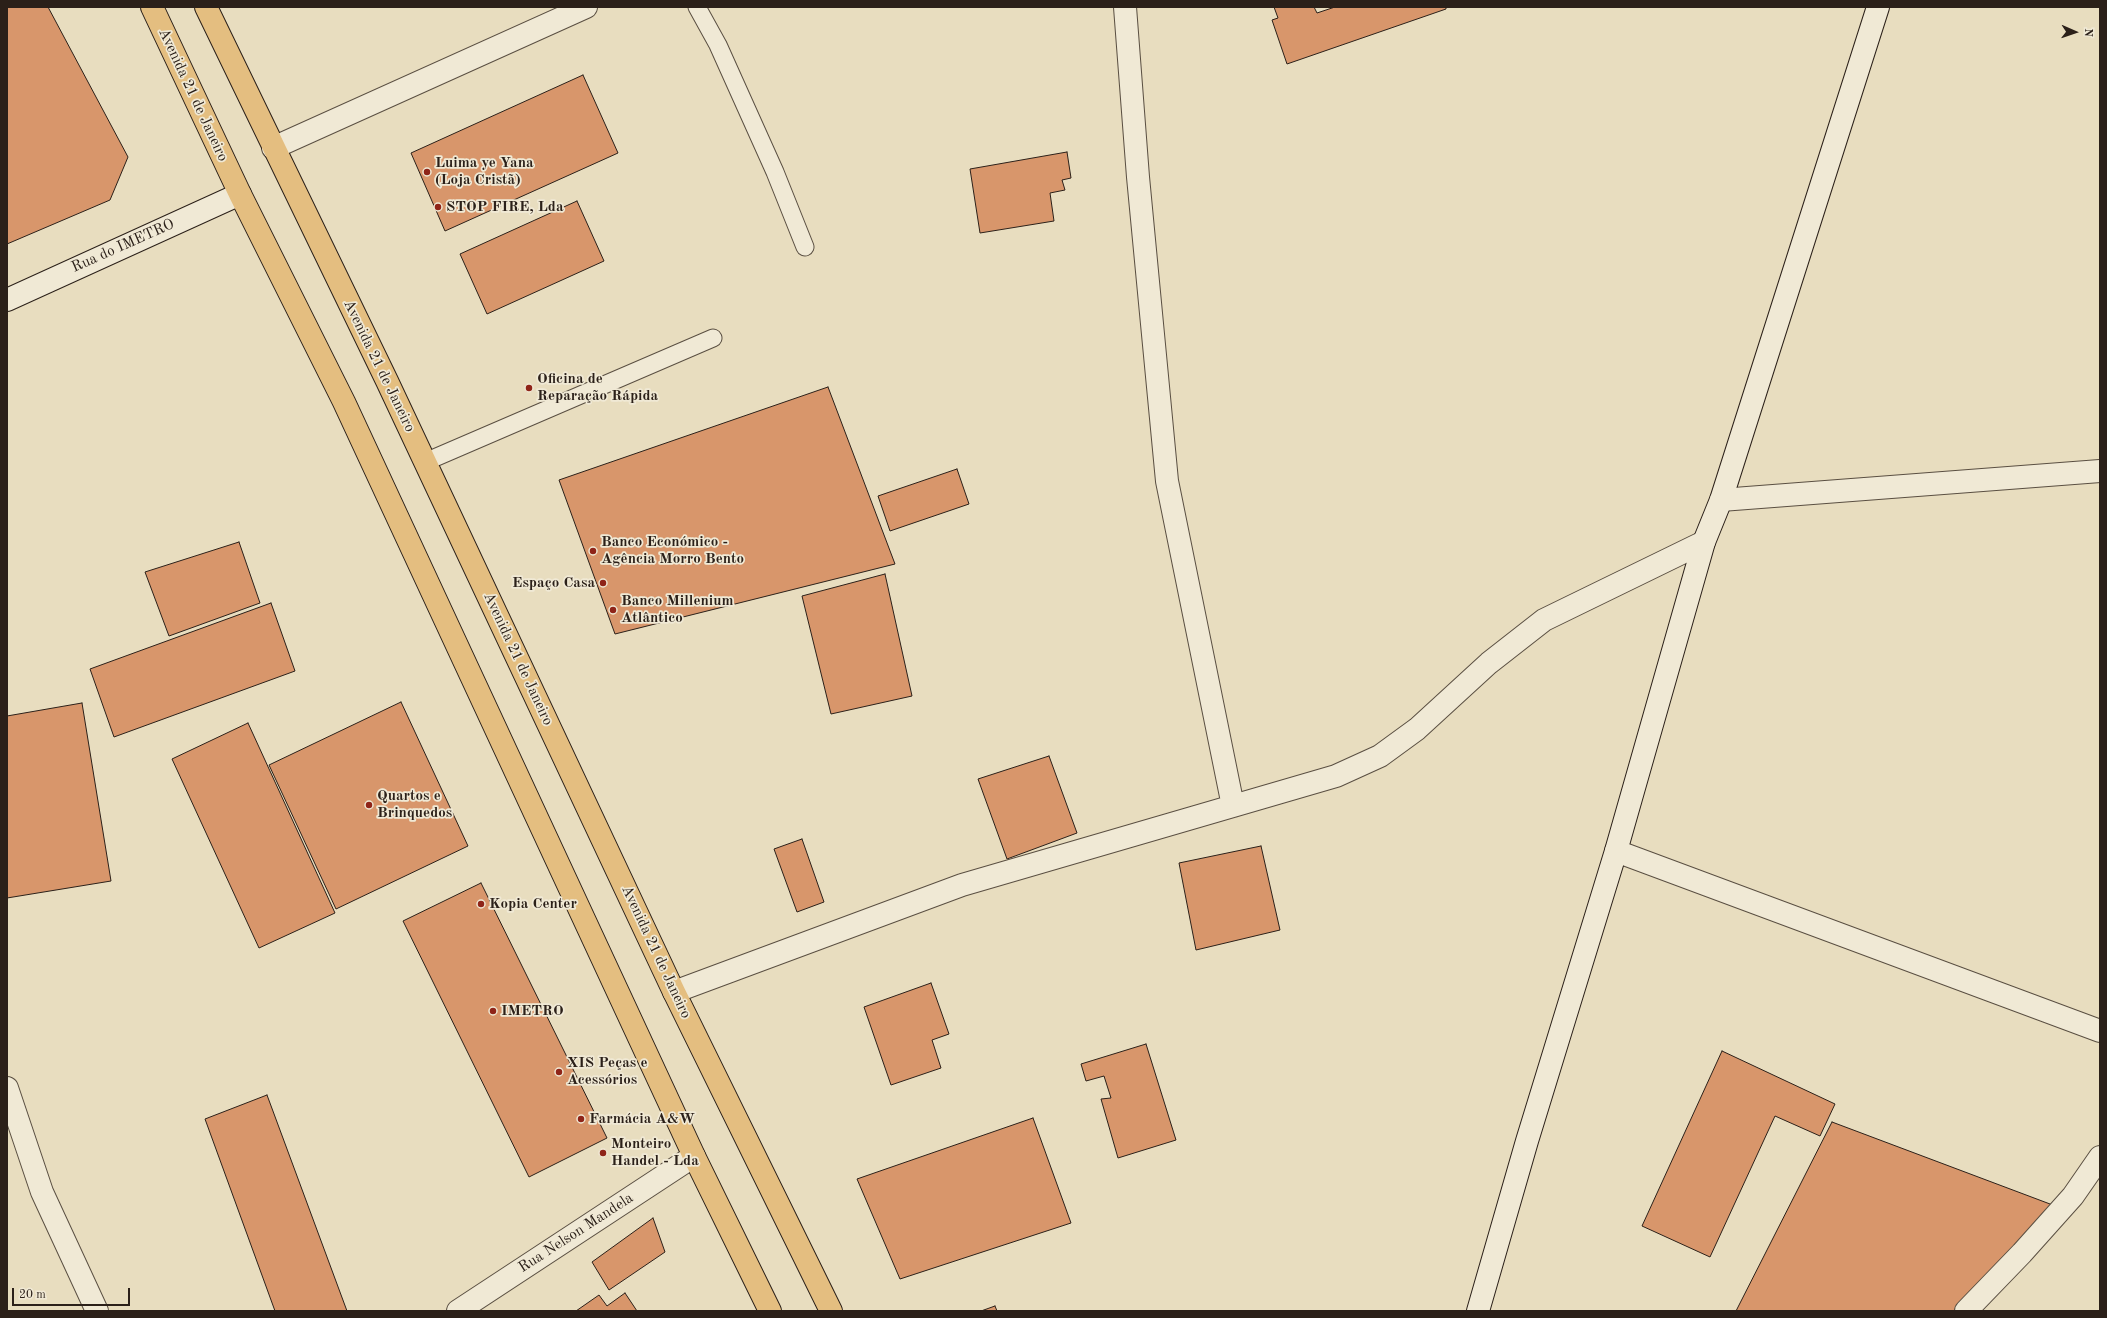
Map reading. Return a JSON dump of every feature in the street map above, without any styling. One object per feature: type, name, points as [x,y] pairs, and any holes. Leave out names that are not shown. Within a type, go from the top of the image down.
[{"type":"main road","name":"Avenida 21 de Janeiro","points":[[152,7],[240,194],[344,402],[694,1156],[770,1311]]},
{"type":"main road","name":"Avenida 21 de Janeiro","points":[[206,7],[425,462],[674,992],[831,1311]]},
{"type":"street","points":[[273,148],[586,7]]},
{"type":"street","points":[[1124,7],[1138,177],[1167,481],[1233,806]]},
{"type":"street","points":[[1478,1311],[1527,1141],[1616,851],[1704,542],[1721,500],[1878,7]]},
{"type":"street","name":"Rua do IMETRO","points":[[7,300],[240,194]]},
{"type":"street","points":[[1721,500],[2100,471]]},
{"type":"street","points":[[674,992],[962,885],[1336,776],[1380,756],[1417,729],[1489,663],[1544,620],[1704,542]]},
{"type":"street","points":[[1616,851],[2100,1031]]},
{"type":"street","points":[[7,1088],[42,1192],[98,1311]]},
{"type":"street","name":"Rua Nelson Mandela","points":[[458,1311],[694,1156]]},
{"type":"street","points":[[1966,1311],[2022,1253],[2073,1196],[2100,1157]]},
{"type":"lane","points":[[697,7],[718,45],[775,172],[805,247]]},
{"type":"lane","points":[[425,462],[713,338]]},
{"type":"building","points":[[7,7],[48,7],[128,157],[110,200],[7,244]]},
{"type":"building","points":[[1274,7],[1314,7],[1317,13],[1335,7],[1446,7],[1446,9],[1287,64],[1272,20],[1278,18]]},
{"type":"building","points":[[583,75],[618,153],[445,231],[411,153]]},
{"type":"building","points":[[1067,152],[1071,178],[1062,180],[1065,190],[1050,193],[1054,221],[980,233],[970,169]]},
{"type":"building","points":[[577,201],[604,261],[487,314],[460,254]]},
{"type":"building","points":[[828,387],[895,564],[615,634],[559,480]]},
{"type":"building","points":[[957,469],[969,504],[890,531],[878,496]]},
{"type":"building","points":[[239,542],[260,603],[169,636],[145,572]]},
{"type":"building","points":[[885,574],[912,696],[831,714],[802,596]]},
{"type":"building","points":[[271,603],[295,671],[114,737],[90,669]]},
{"type":"building","name":"Quartos e Brinquedos","points":[[401,702],[468,846],[336,909],[269,765]]},
{"type":"building","points":[[82,703],[111,881],[7,898],[7,716]]},
{"type":"building","points":[[248,723],[335,913],[259,948],[172,759]]},
{"type":"building","points":[[1049,756],[1077,833],[1007,859],[978,779]]},
{"type":"building","points":[[802,839],[824,902],[797,912],[774,849]]},
{"type":"building","points":[[1261,846],[1280,930],[1196,950],[1179,863]]},
{"type":"building","points":[[481,883],[607,1138],[529,1177],[403,921]]},
{"type":"building","points":[[931,983],[949,1034],[932,1040],[941,1068],[891,1085],[864,1007]]},
{"type":"building","points":[[1146,1044],[1176,1140],[1118,1158],[1101,1099],[1111,1098],[1104,1076],[1086,1081],[1081,1064]]},
{"type":"building","points":[[1722,1051],[1835,1104],[1820,1136],[1775,1116],[1710,1257],[1642,1226]]},
{"type":"building","points":[[267,1095],[347,1311],[275,1311],[205,1119]]},
{"type":"building","points":[[1033,1118],[1071,1223],[900,1279],[857,1179]]},
{"type":"building","points":[[1832,1122],[2058,1207],[1957,1311],[1736,1311]]},
{"type":"building","points":[[653,1218],[665,1252],[609,1290],[592,1262]]},
{"type":"building","points":[[625,1293],[637,1311],[576,1311],[599,1295],[607,1306]]},
{"type":"building","points":[[995,1306],[997,1311],[981,1311]]},
{"type":"place","name":"Luima ye Yana (Loja Cristã)","points":[[427,172]]},
{"type":"place","name":"STOP FIRE, Lda","points":[[438,207]]},
{"type":"place","name":"Oficina de Reparação Rápida","points":[[529,388]]},
{"type":"place","name":"Banco Económico - Agência Morro Bento","points":[[593,551]]},
{"type":"place","name":"Espaço Casa","points":[[603,583]]},
{"type":"place","name":"Banco Millenium Atlântico","points":[[613,610]]},
{"type":"place","name":"Quartos e Brinquedos","points":[[369,805]]},
{"type":"place","name":"Kopia Center","points":[[481,904]]},
{"type":"place","name":"IMETRO","points":[[493,1011]]},
{"type":"place","name":"XIS Peças e Acessórios","points":[[559,1072]]},
{"type":"place","name":"Farmácia A&W","points":[[581,1119]]},
{"type":"place","name":"Monteiro Handel - Lda","points":[[603,1153]]}]
